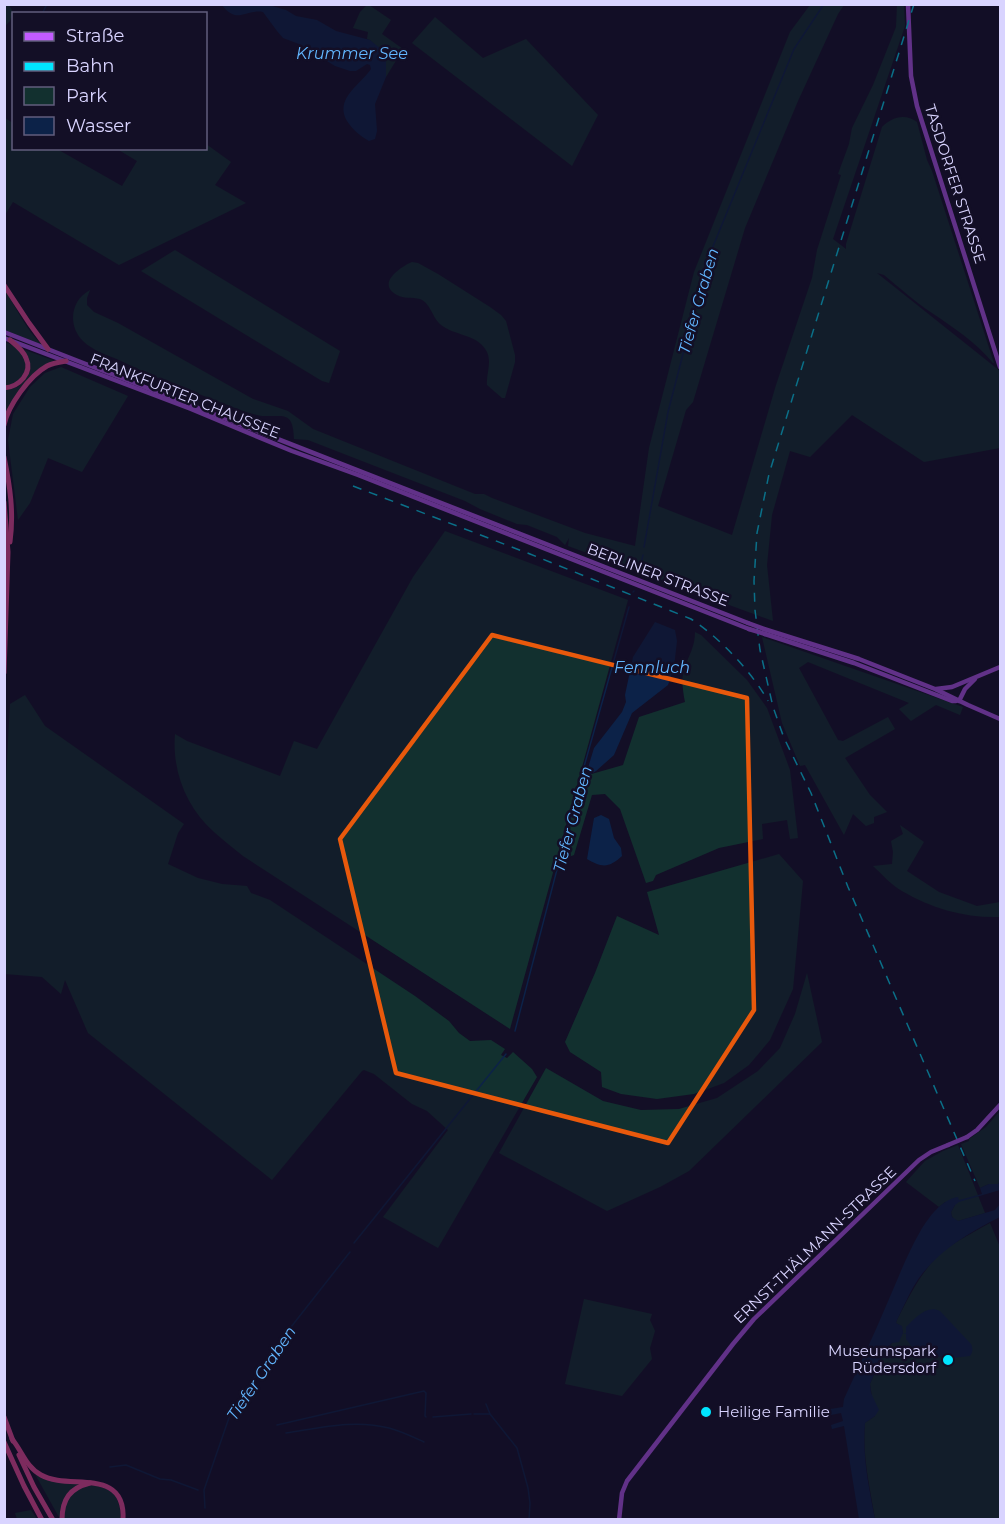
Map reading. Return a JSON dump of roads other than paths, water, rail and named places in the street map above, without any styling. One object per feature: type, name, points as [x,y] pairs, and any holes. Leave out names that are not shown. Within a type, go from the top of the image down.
[{"type":"highway","points":[[4,285],[48,348]]},
{"type":"highway","points":[[4,388],[20,383],[27,370],[25,355],[7,339]]},
{"type":"highway","points":[[4,425],[13,402],[31,381],[46,367],[66,361]]},
{"type":"highway","points":[[4,457],[11,493],[13,522],[8,552]]},
{"type":"highway","points":[[4,502],[8,552],[4,673]]},
{"type":"highway","points":[[4,1416],[34,1487],[53,1520]]},
{"type":"highway","points":[[12,1439],[27,1463],[41,1476],[53,1480],[94,1482],[104,1485],[121,1501],[124,1508],[123,1520]]},
{"type":"highway","points":[[4,1442],[42,1520]]},
{"type":"highway","points":[[62,1520],[63,1504],[69,1494],[77,1488],[94,1482]]},
{"type":"main road","name":"TASDORFER STRASSE","points":[[908,4],[911,76],[917,106],[1000,367]]},
{"type":"main road","name":"FRANKFURTER CHAUSSEE","points":[[4,332],[350,466]]},
{"type":"main road","name":"FRANKFURTER CHAUSSEE","points":[[7,339],[292,452],[358,475]]},
{"type":"main road","name":"BERLINER STRASSE","points":[[350,466],[748,626]]},
{"type":"main road","name":"BERLINER STRASSE","points":[[358,475],[748,626],[859,659],[1000,718]]},
{"type":"main road","name":"BERLINER STRASSE","points":[[764,631],[952,701],[959,701]]},
{"type":"main road","points":[[935,689],[949,688],[1000,667]]},
{"type":"main road","points":[[959,701],[968,686],[979,676]]},
{"type":"main road","name":"ERNST-THÄLMANN-STRASSE","points":[[619,1520],[622,1493],[627,1481],[754,1319],[919,1160],[978,1130],[1000,1105]]},
{"type":"water","name":"Krummer See","points":[[222,5],[269,5],[296,16],[317,20],[336,31],[370,40],[381,49],[386,60],[386,77],[375,104],[377,131],[375,139],[369,141],[354,130],[344,113],[346,99],[371,69],[370,65],[367,64],[356,71],[335,66],[299,44],[283,38],[263,12],[237,15],[227,11]]},
{"type":"water","name":"Fennluch","points":[[655,622],[675,630],[677,641],[674,667],[668,685],[632,713],[614,755],[591,774],[587,771],[594,748],[622,712],[626,702],[625,695],[633,657]]},
{"type":"water","points":[[601,815],[609,819],[614,838],[621,848],[622,856],[609,865],[597,864],[587,859],[594,818]]},
{"type":"water","points":[[1000,1181],[1000,1190],[955,1205],[951,1212],[952,1217],[958,1221],[995,1210],[1000,1204],[1000,1217],[956,1243],[927,1268],[913,1288],[897,1320],[896,1323],[902,1326],[903,1333],[899,1342],[892,1343],[884,1351],[870,1384],[871,1393],[879,1410],[865,1423],[864,1448],[875,1519],[859,1519],[844,1426],[832,1429],[831,1425],[843,1421],[841,1413],[831,1415],[830,1409],[843,1407],[844,1399],[907,1258],[921,1230],[936,1209],[952,1198],[958,1197],[959,1200],[982,1194],[980,1188],[989,1184],[998,1184]]},
{"type":"water","points":[[935,1309],[940,1311],[971,1344],[972,1352],[970,1356],[952,1358],[923,1355],[915,1350],[906,1339],[906,1334],[903,1333],[906,1333],[906,1327],[921,1313]]},
{"type":"waterway","points":[[43,12],[47,4]]},
{"type":"waterway","name":"Tiefer Graben","points":[[644,547],[668,412],[707,261],[794,49],[824,4]]},
{"type":"waterway","name":"Tiefer Graben","points":[[640,567],[643,555]]},
{"type":"waterway","name":"Tiefer Graben","points":[[515,1031],[580,781],[629,607]]},
{"type":"waterway","name":"Tiefer Graben","points":[[354,1243],[506,1054]]},
{"type":"waterway","name":"Tiefer Graben","points":[[205,1508],[204,1490],[231,1412],[280,1341],[350,1252]]},
{"type":"waterway","points":[[277,1425],[424,1391],[426,1393],[426,1417]]},
{"type":"waterway","points":[[486,1404],[490,1414],[517,1448],[528,1488],[529,1520]]},
{"type":"waterway","points":[[433,1417],[471,1414]]},
{"type":"waterway","points":[[474,1414],[490,1414]]},
{"type":"waterway","points":[[286,1433],[337,1425],[363,1424],[393,1429],[424,1442]]},
{"type":"waterway","points":[[110,1467],[126,1465],[160,1479],[171,1480],[198,1490]]},
{"type":"railway","points":[[914,4],[769,474],[757,533],[755,610],[760,650],[773,707],[784,738],[811,793],[848,887],[975,1181]]},
{"type":"railway","points":[[353,486],[691,619],[713,635],[734,656],[753,678],[768,701]]},
{"type":"place","name":"Museumspark Rüdersdorf","points":[[948,1360]]},
{"type":"place","name":"Heilige Familie","points":[[706,1412]]}]
